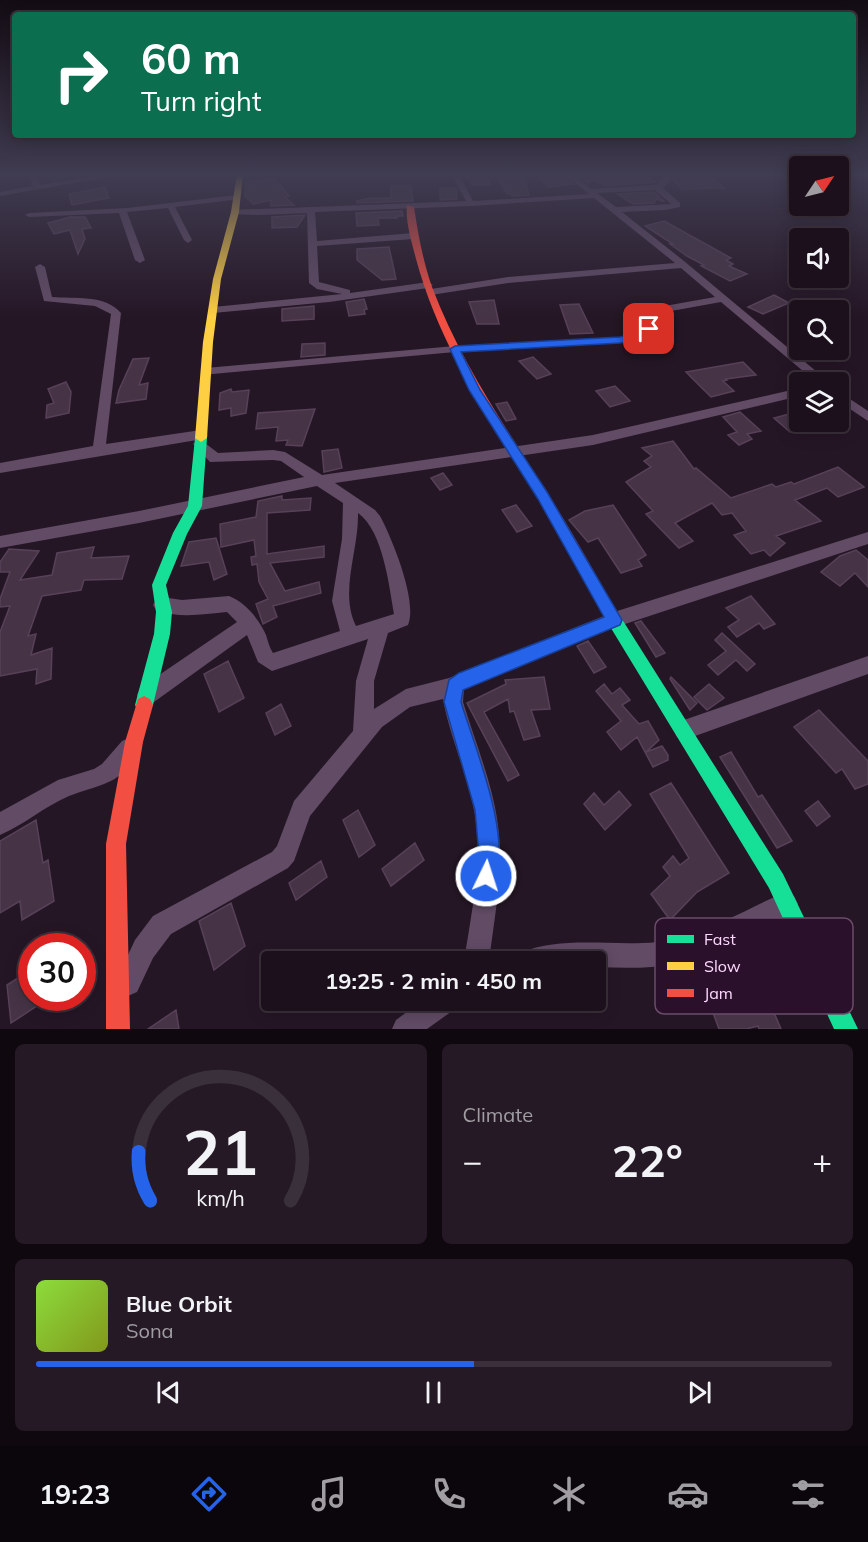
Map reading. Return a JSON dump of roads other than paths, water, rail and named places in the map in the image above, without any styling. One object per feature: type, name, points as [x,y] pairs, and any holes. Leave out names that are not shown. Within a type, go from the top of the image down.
[{"type":"street","points":[[126,222],[140,260]]},
{"type":"street","points":[[179,222],[188,240]]},
{"type":"street","points":[[118,1019],[116,844],[134,742],[162,634],[160,583],[180,533],[195,506],[206,372],[217,279],[232,222]]},
{"type":"street","points":[[312,222],[312,262],[315,284],[356,294]]},
{"type":"street","points":[[412,222],[413,236],[430,288],[475,390],[548,506],[614,620],[755,845],[793,918]]},
{"type":"street","points":[[628,222],[811,372]]},
{"type":"street","points":[[313,244],[413,236]]},
{"type":"street","points":[[213,310],[356,294],[683,266]]},
{"type":"street","points":[[40,267],[46,282],[45,291],[48,299],[95,303],[112,308],[116,313],[99,450]]},
{"type":"street","points":[[206,372],[455,349],[620,340],[648,332],[649,328],[638,318],[646,312],[722,298]]},
{"type":"street","points":[[0,542],[322,481],[593,440],[789,395]]},
{"type":"street","points":[[849,403],[868,417]]},
{"type":"street","points":[[0,468],[99,450],[201,439]]},
{"type":"street","points":[[162,605],[194,608],[230,604],[252,627],[259,638],[264,656],[272,662],[398,622],[403,614],[393,564],[373,517],[294,462],[279,455],[221,459],[212,456],[201,439]]},
{"type":"street","points":[[350,501],[349,544],[339,600],[341,614],[352,636]]},
{"type":"street","points":[[477,951],[489,855],[488,831],[453,702],[455,686],[459,681],[614,620],[868,538]]},
{"type":"street","points":[[147,695],[244,627],[252,627]]},
{"type":"street","points":[[363,736],[365,681],[381,627]]},
{"type":"street","points":[[684,730],[868,665]]},
{"type":"street","points":[[118,1019],[144,949],[155,932],[182,913],[280,860],[286,853],[302,809],[375,720],[398,703],[412,697],[455,686]]},
{"type":"street","points":[[0,824],[65,787],[91,781],[105,773],[134,742]]},
{"type":"street","points":[[756,918],[786,904]]},
{"type":"street","points":[[606,956],[655,954]]},
{"type":"street","points":[[405,1029],[430,1011]]},
{"type":"street","points":[[839,1014],[846,1029]]}]
